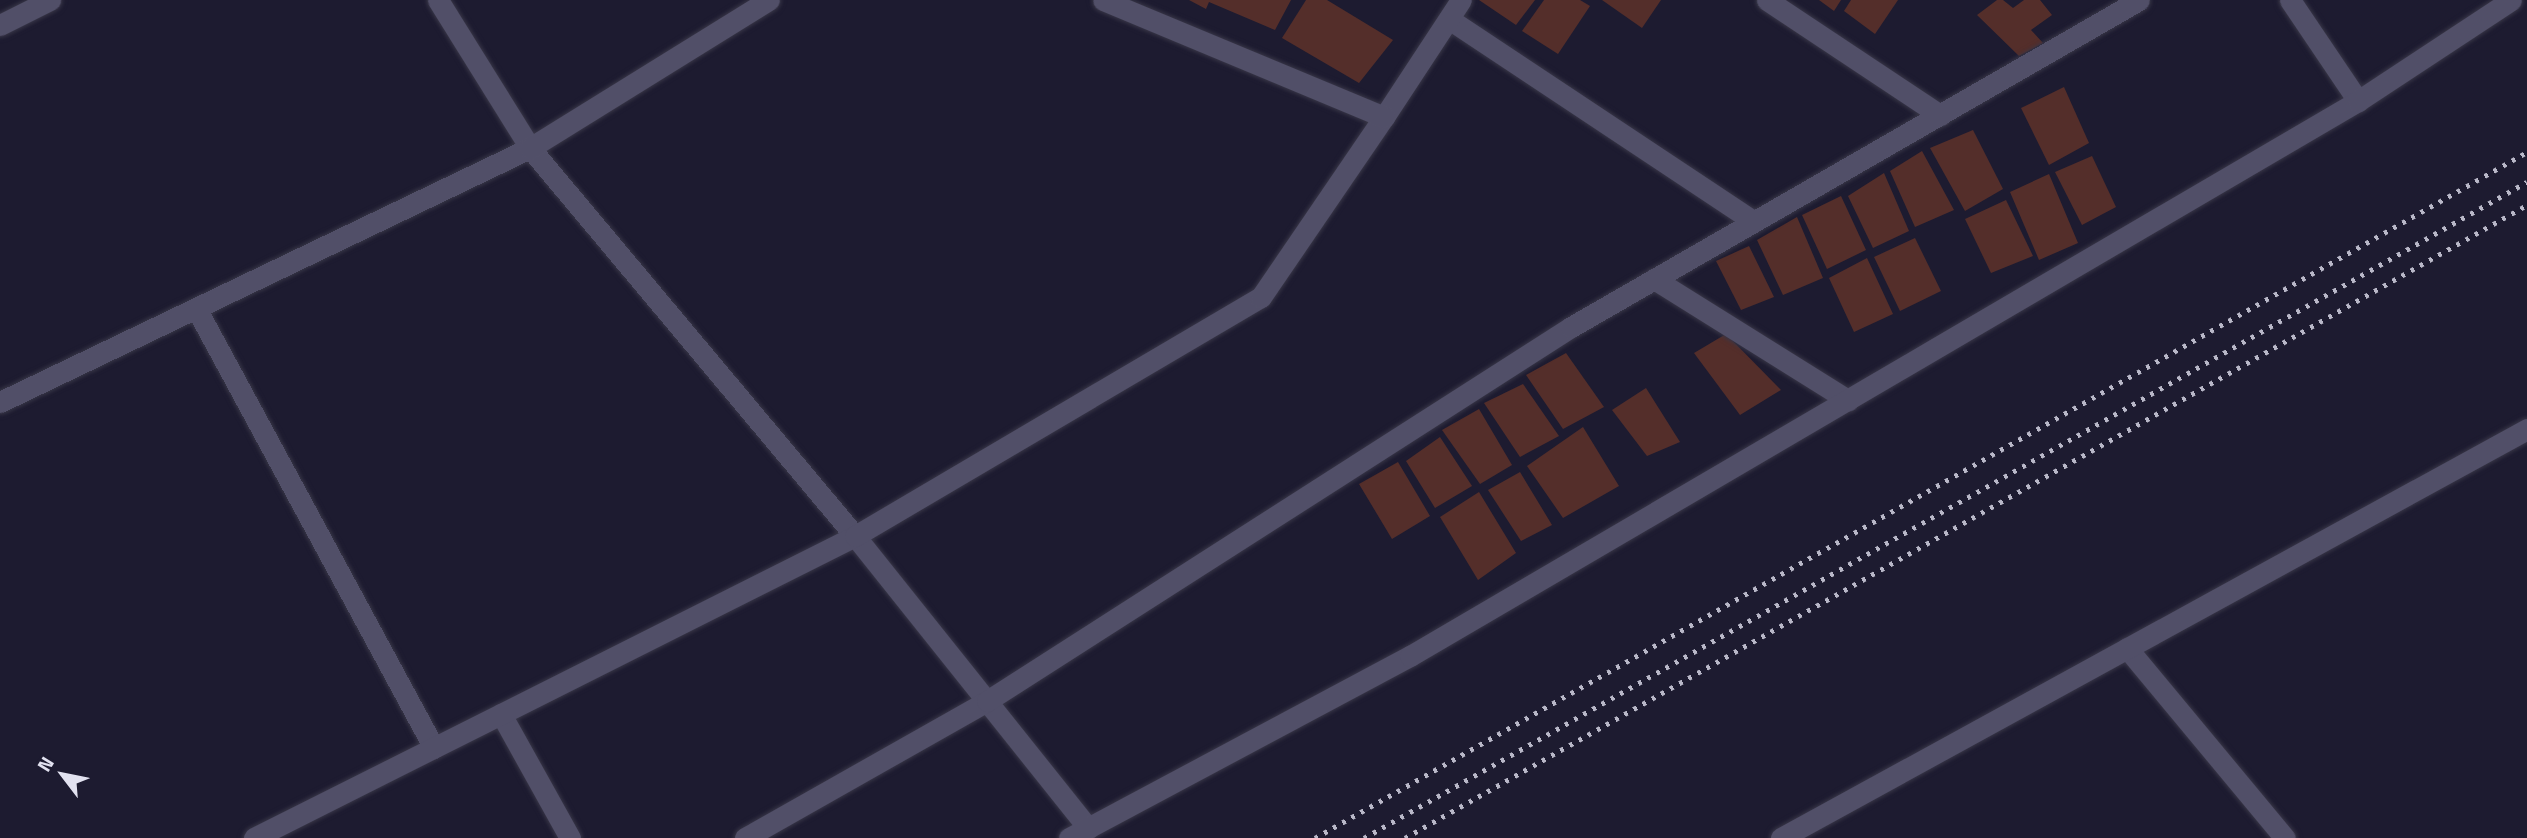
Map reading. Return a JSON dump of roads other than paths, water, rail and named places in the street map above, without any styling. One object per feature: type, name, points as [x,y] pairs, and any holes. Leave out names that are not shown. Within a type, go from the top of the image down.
[{"type":"street","points":[[0,25],[50,0]]},
{"type":"street","points":[[438,0],[530,148],[855,536],[987,701],[1079,833],[1410,656],[2358,101],[2511,0]]},
{"type":"street","points":[[0,402],[530,148],[769,0]]},
{"type":"street","points":[[1103,0],[1150,9],[1384,117]]},
{"type":"street","points":[[254,838],[855,536],[1261,297],[1461,0]]},
{"type":"street","points":[[1767,0],[1940,115]]},
{"type":"street","points":[[745,838],[987,701],[1571,327],[2139,0]]},
{"type":"street","points":[[2290,0],[2358,101]]},
{"type":"street","points":[[1449,19],[1754,222]]},
{"type":"street","points":[[1654,279],[1848,400]]},
{"type":"street","points":[[195,308],[433,748]]},
{"type":"street","points":[[1781,838],[2527,429]]},
{"type":"street","points":[[2127,648],[2284,838]]},
{"type":"street","points":[[501,714],[570,838]]},
{"type":"railway","points":[[1315,838],[2527,152]]},
{"type":"railway","points":[[1364,838],[2527,182]]},
{"type":"railway","points":[[1405,838],[2527,205]]}]
